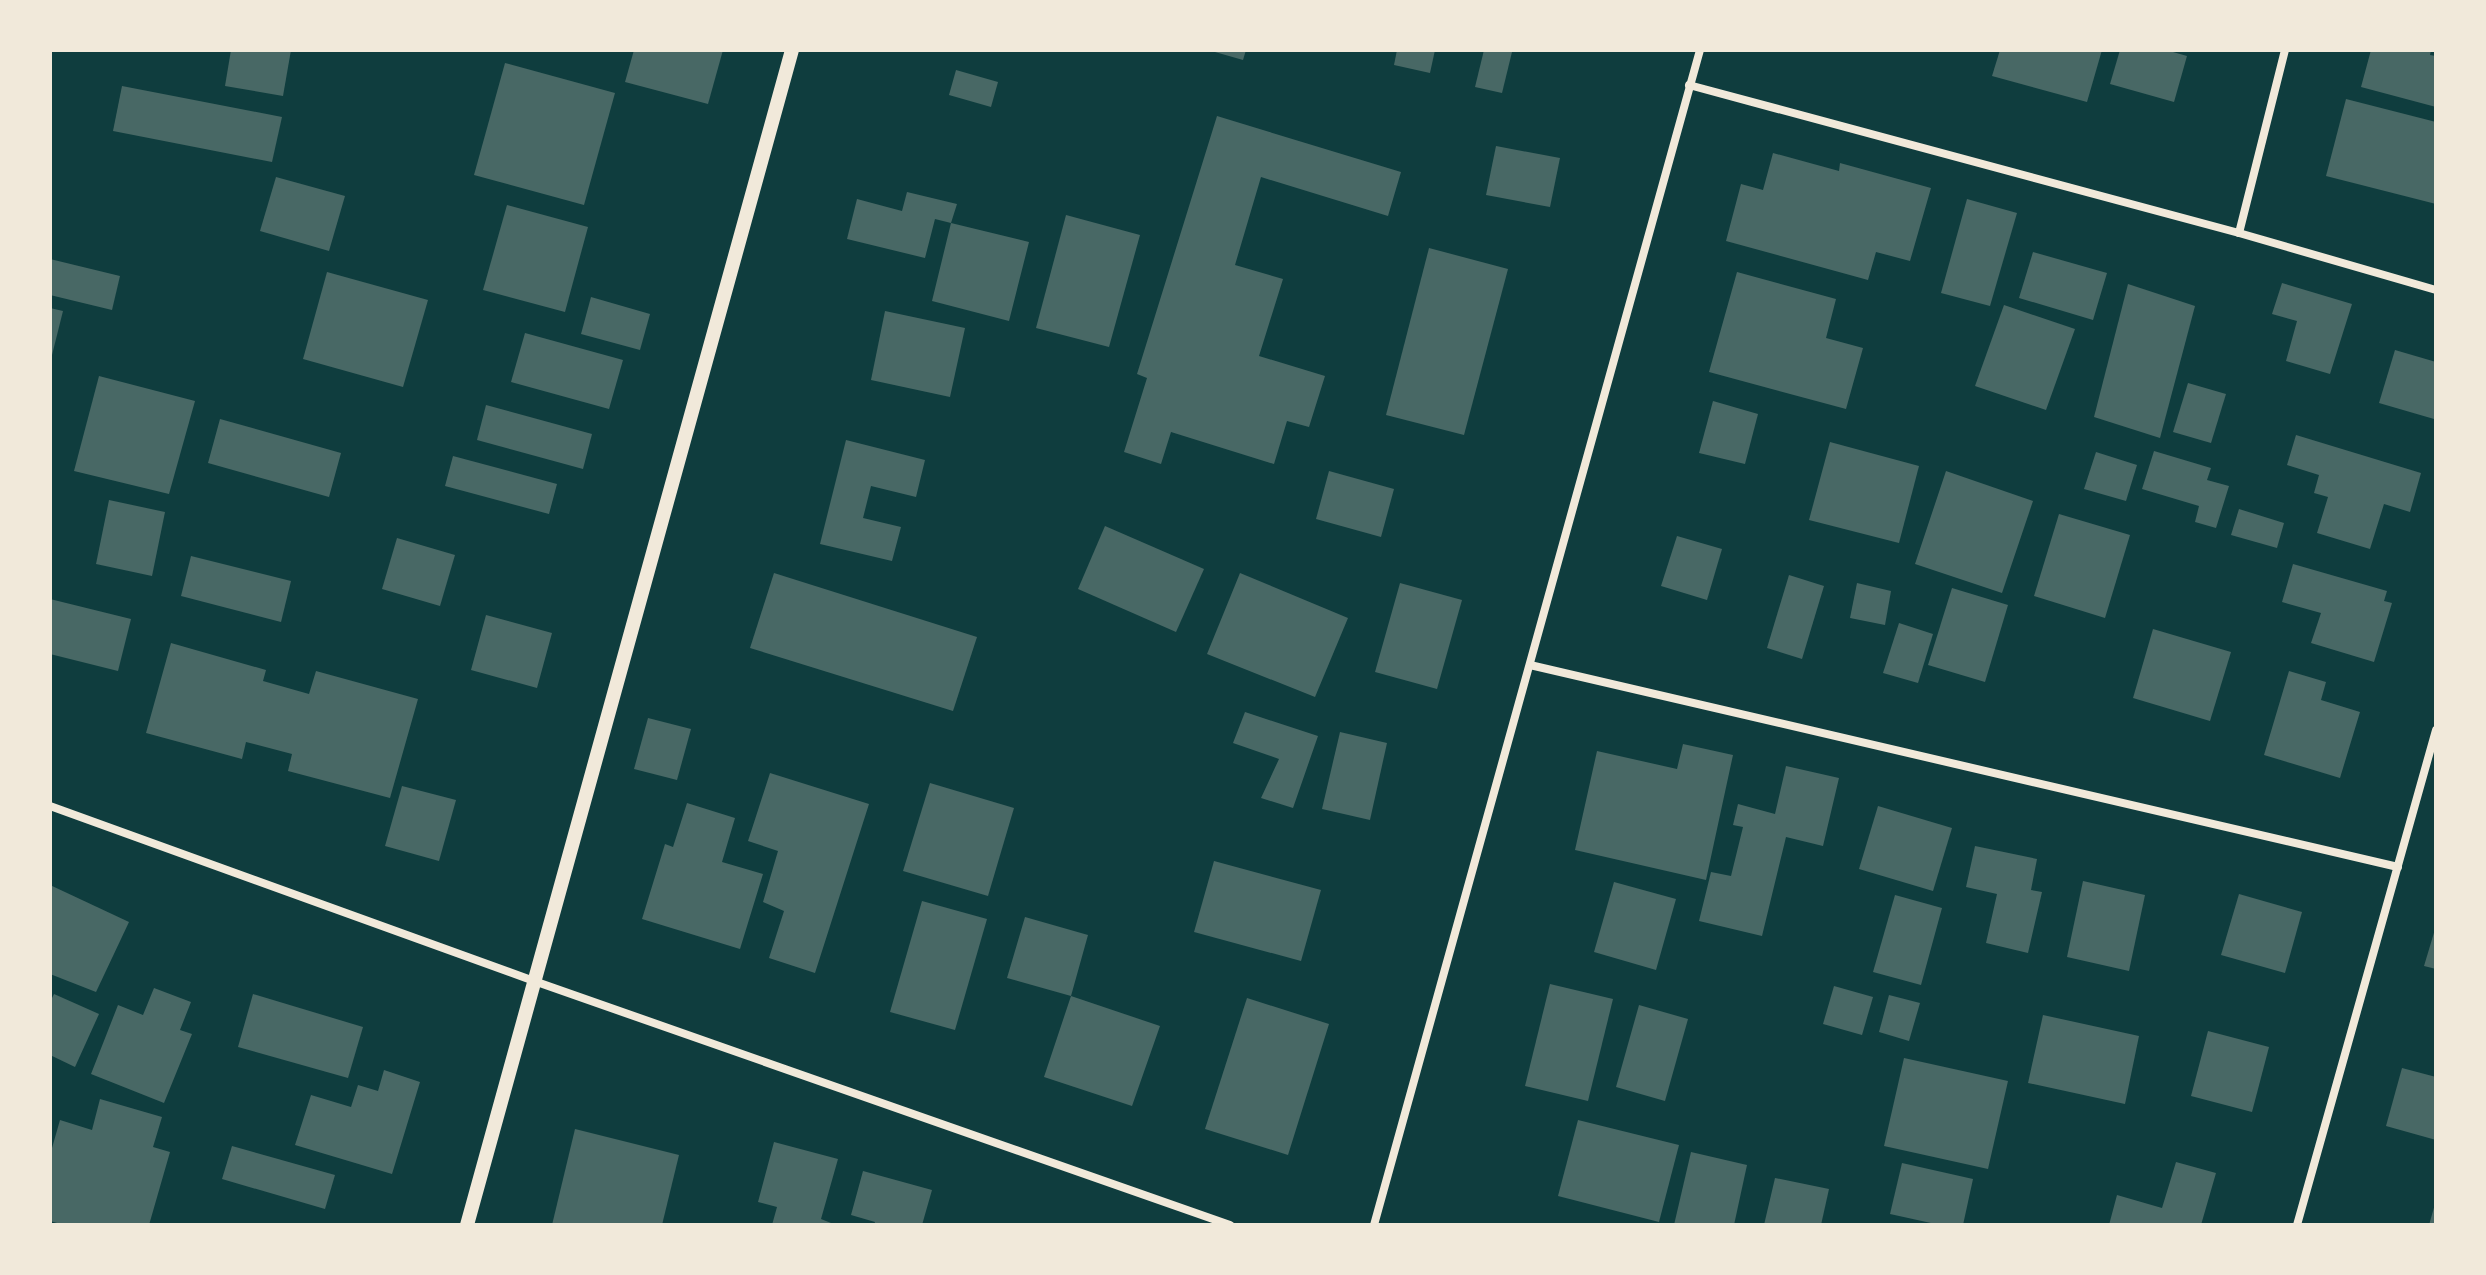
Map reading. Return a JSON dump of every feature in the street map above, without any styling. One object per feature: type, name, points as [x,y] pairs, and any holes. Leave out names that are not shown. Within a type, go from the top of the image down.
[{"type":"street","points":[[467,1225],[792,50]]},
{"type":"street","points":[[1374,1225],[1700,50]]},
{"type":"street","points":[[2239,233],[2285,50]]},
{"type":"street","points":[[1689,85],[2239,233],[2436,290]]},
{"type":"street","points":[[1530,665],[2398,867]]},
{"type":"street","points":[[2297,1225],[2436,730]]},
{"type":"street","points":[[50,806],[534,981],[1230,1225]]},
{"type":"building","points":[[231,50],[291,50],[283,96],[225,86]]},
{"type":"building","points":[[634,50],[723,50],[708,104],[625,82]]},
{"type":"building","points":[[1208,50],[1246,50],[1243,60]]},
{"type":"building","points":[[1397,50],[1435,50],[1430,73],[1394,65]]},
{"type":"building","points":[[1484,50],[1512,52],[1502,93],[1475,87]]},
{"type":"building","points":[[2000,50],[2102,50],[2087,102],[1992,76]]},
{"type":"building","points":[[2120,50],[2166,50],[2187,56],[2174,102],[2110,84]]},
{"type":"building","points":[[2371,50],[2431,50],[2430,55],[2436,56],[2436,107],[2361,87]]},
{"type":"building","points":[[505,63],[615,93],[584,205],[474,175]]},
{"type":"building","points":[[956,70],[998,82],[991,107],[949,95]]},
{"type":"building","points":[[122,86],[282,117],[272,162],[113,131]]},
{"type":"building","points":[[2346,99],[2436,122],[2436,204],[2326,176]]},
{"type":"building","points":[[1217,116],[1401,172],[1388,216],[1261,177],[1235,265],[1283,279],[1259,356],[1325,376],[1309,427],[1287,421],[1274,464],[1171,432],[1161,464],[1124,452],[1147,378],[1137,374]]},
{"type":"building","points":[[1496,146],[1560,158],[1550,207],[1486,195]]},
{"type":"building","points":[[1773,153],[1839,171],[1840,163],[1931,188],[1910,261],[1876,252],[1868,280],[1726,241],[1741,184],[1763,190]]},
{"type":"building","points":[[276,177],[345,196],[329,251],[260,231]]},
{"type":"building","points":[[907,192],[957,204],[951,223],[935,219],[925,258],[847,239],[857,199],[902,211]]},
{"type":"building","points":[[1967,199],[2017,213],[1990,306],[1941,293]]},
{"type":"building","points":[[507,205],[588,227],[565,312],[483,290]]},
{"type":"building","points":[[1066,215],[1140,235],[1109,347],[1036,328]]},
{"type":"building","points":[[951,223],[1029,242],[1009,321],[932,301]]},
{"type":"building","points":[[1429,248],[1508,269],[1464,435],[1386,415]]},
{"type":"building","points":[[2033,252],[2107,273],[2093,320],[2019,298]]},
{"type":"building","points":[[50,259],[120,276],[112,310],[50,295]]},
{"type":"building","points":[[327,272],[428,300],[403,387],[303,359]]},
{"type":"building","points":[[1737,272],[1836,299],[1826,338],[1863,348],[1846,409],[1709,372]]},
{"type":"building","points":[[2282,283],[2352,304],[2330,374],[2286,361],[2297,321],[2272,314]]},
{"type":"building","points":[[2128,284],[2195,306],[2160,438],[2094,417]]},
{"type":"building","points":[[591,297],[650,314],[640,350],[581,334]]},
{"type":"building","points":[[2004,305],[2075,329],[2046,410],[1975,386]]},
{"type":"building","points":[[50,308],[63,311],[51,359],[50,358]]},
{"type":"building","points":[[885,311],[965,328],[950,397],[871,380]]},
{"type":"building","points":[[525,333],[623,360],[609,409],[511,382]]},
{"type":"building","points":[[2395,350],[2436,362],[2434,419],[2379,403]]},
{"type":"building","points":[[99,376],[195,401],[169,494],[74,471]]},
{"type":"building","points":[[2188,383],[2226,394],[2211,443],[2173,432]]},
{"type":"building","points":[[1713,401],[1758,414],[1745,464],[1699,453]]},
{"type":"building","points":[[486,405],[592,434],[583,469],[477,440]]},
{"type":"building","points":[[220,419],[341,453],[329,497],[208,463]]},
{"type":"building","points":[[2296,435],[2421,473],[2410,512],[2384,504],[2370,549],[2317,533],[2328,497],[2314,493],[2319,475],[2287,465]]},
{"type":"building","points":[[846,440],[925,460],[916,497],[871,486],[863,518],[901,527],[892,561],[820,544]]},
{"type":"building","points":[[1830,442],[1919,466],[1899,543],[1809,520]]},
{"type":"building","points":[[2154,451],[2211,468],[2207,480],[2229,486],[2216,528],[2195,522],[2199,506],[2142,489]]},
{"type":"building","points":[[2096,452],[2137,465],[2126,501],[2084,489]]},
{"type":"building","points":[[453,456],[557,484],[549,514],[445,486]]},
{"type":"building","points":[[1329,471],[1394,489],[1381,537],[1316,519]]},
{"type":"building","points":[[1946,471],[2033,501],[2002,593],[1915,564]]},
{"type":"building","points":[[109,500],[165,512],[152,576],[96,564]]},
{"type":"building","points":[[2239,509],[2284,523],[2277,548],[2231,535]]},
{"type":"building","points":[[2059,514],[2130,535],[2105,618],[2034,596]]},
{"type":"building","points":[[1105,526],[1204,569],[1176,632],[1078,589]]},
{"type":"building","points":[[1677,536],[1722,549],[1707,600],[1661,586]]},
{"type":"building","points":[[397,538],[455,555],[440,606],[382,589]]},
{"type":"building","points":[[191,556],[291,581],[281,622],[181,596]]},
{"type":"building","points":[[2293,564],[2387,591],[2384,601],[2392,603],[2374,662],[2311,643],[2321,613],[2282,602]]},
{"type":"building","points":[[774,573],[977,637],[953,711],[750,648]]},
{"type":"building","points":[[1240,573],[1348,618],[1315,697],[1207,654]]},
{"type":"building","points":[[1789,575],[1824,586],[1802,659],[1767,648]]},
{"type":"building","points":[[1400,583],[1462,600],[1437,689],[1375,672]]},
{"type":"building","points":[[1857,583],[1891,591],[1885,625],[1850,618]]},
{"type":"building","points":[[1952,588],[2008,605],[1985,682],[1928,665]]},
{"type":"building","points":[[50,599],[131,619],[118,671],[50,654]]},
{"type":"building","points":[[486,615],[552,633],[537,688],[471,670]]},
{"type":"building","points":[[1899,623],[1933,634],[1918,683],[1883,673]]},
{"type":"building","points":[[2153,629],[2231,652],[2210,721],[2133,698]]},
{"type":"building","points":[[171,643],[266,670],[263,681],[309,694],[316,671],[418,699],[390,798],[288,771],[292,754],[246,742],[242,759],[146,733]]},
{"type":"building","points":[[2289,671],[2326,682],[2321,700],[2360,712],[2340,778],[2264,755]]},
{"type":"building","points":[[1245,712],[1318,736],[1293,808],[1261,798],[1279,759],[1233,743]]},
{"type":"building","points":[[648,718],[691,729],[677,780],[634,769]]},
{"type":"building","points":[[1340,732],[1387,743],[1370,820],[1322,809]]},
{"type":"building","points":[[1683,744],[1733,755],[1706,880],[1575,850],[1597,751],[1677,769]]},
{"type":"building","points":[[1786,766],[1839,778],[1823,846],[1786,837],[1762,936],[1699,921],[1711,872],[1731,876],[1743,827],[1733,825],[1738,804],[1775,814]]},
{"type":"building","points":[[770,773],[869,804],[815,973],[769,958],[784,911],[763,902],[778,851],[748,841]]},
{"type":"building","points":[[930,783],[1014,808],[988,896],[903,871]]},
{"type":"building","points":[[402,786],[456,800],[439,861],[385,846]]},
{"type":"building","points":[[687,803],[735,818],[722,862],[763,874],[740,949],[642,919],[665,844],[673,847]]},
{"type":"building","points":[[1878,806],[1952,828],[1933,891],[1859,869]]},
{"type":"building","points":[[1975,846],[2037,859],[2031,890],[2042,892],[2028,953],[1986,943],[1997,894],[1966,887]]},
{"type":"building","points":[[1214,861],[1321,890],[1301,961],[1194,932]]},
{"type":"building","points":[[2083,881],[2145,895],[2129,971],[2067,957]]},
{"type":"building","points":[[1614,882],[1676,899],[1656,970],[1594,952]]},
{"type":"building","points":[[50,885],[129,922],[96,992],[50,974]]},
{"type":"building","points":[[2239,894],[2302,912],[2285,973],[2221,955]]},
{"type":"building","points":[[1895,895],[1942,908],[1921,985],[1873,972]]},
{"type":"building","points":[[922,901],[987,919],[955,1030],[890,1012]]},
{"type":"building","points":[[1025,917],[1088,935],[1071,996],[1007,978]]},
{"type":"building","points":[[2436,926],[2436,969],[2424,966]]},
{"type":"building","points":[[1550,984],[1613,999],[1588,1101],[1525,1086]]},
{"type":"building","points":[[1834,986],[1873,997],[1862,1035],[1823,1024]]},
{"type":"building","points":[[154,988],[191,1002],[180,1030],[192,1034],[164,1103],[91,1074],[118,1005],[143,1015]]},
{"type":"building","points":[[54,994],[99,1014],[75,1067],[50,1055],[50,1002]]},
{"type":"building","points":[[253,994],[363,1027],[348,1078],[238,1047]]},
{"type":"building","points":[[1889,995],[1920,1003],[1909,1041],[1879,1032]]},
{"type":"building","points":[[1071,996],[1160,1026],[1132,1106],[1044,1077]]},
{"type":"building","points":[[1247,998],[1329,1024],[1288,1155],[1205,1129]]},
{"type":"building","points":[[1639,1005],[1688,1019],[1665,1101],[1616,1087]]},
{"type":"building","points":[[2043,1015],[2139,1036],[2125,1104],[2028,1083]]},
{"type":"building","points":[[2208,1031],[2269,1047],[2252,1112],[2191,1096]]},
{"type":"building","points":[[1904,1058],[2008,1081],[1988,1169],[1884,1146]]},
{"type":"building","points":[[2402,1068],[2436,1077],[2436,1140],[2386,1126]]},
{"type":"building","points":[[384,1070],[420,1082],[392,1174],[295,1145],[311,1095],[351,1107],[358,1085],[378,1091]]},
{"type":"building","points":[[100,1099],[162,1117],[153,1147],[170,1152],[149,1225],[64,1225],[50,1221],[50,1155],[60,1120],[92,1130]]},
{"type":"building","points":[[1578,1120],[1679,1145],[1659,1222],[1558,1196]]},
{"type":"building","points":[[575,1129],[679,1155],[662,1225],[552,1225]]},
{"type":"building","points":[[774,1142],[838,1159],[821,1219],[830,1225],[772,1225],[777,1207],[758,1202]]},
{"type":"building","points":[[232,1146],[335,1175],[325,1209],[222,1179]]},
{"type":"building","points":[[1691,1152],[1747,1165],[1734,1225],[1674,1225]]},
{"type":"building","points":[[2176,1162],[2216,1173],[2201,1225],[2109,1225],[2117,1195],[2162,1208]]},
{"type":"building","points":[[1902,1163],[1973,1179],[1963,1225],[1940,1225],[1890,1214]]},
{"type":"building","points":[[863,1171],[932,1190],[922,1225],[874,1225],[875,1222],[851,1215]]},
{"type":"building","points":[[1775,1178],[1829,1189],[1821,1225],[1764,1225]]},
{"type":"building","points":[[2435,1204],[2436,1225],[2429,1225]]}]
